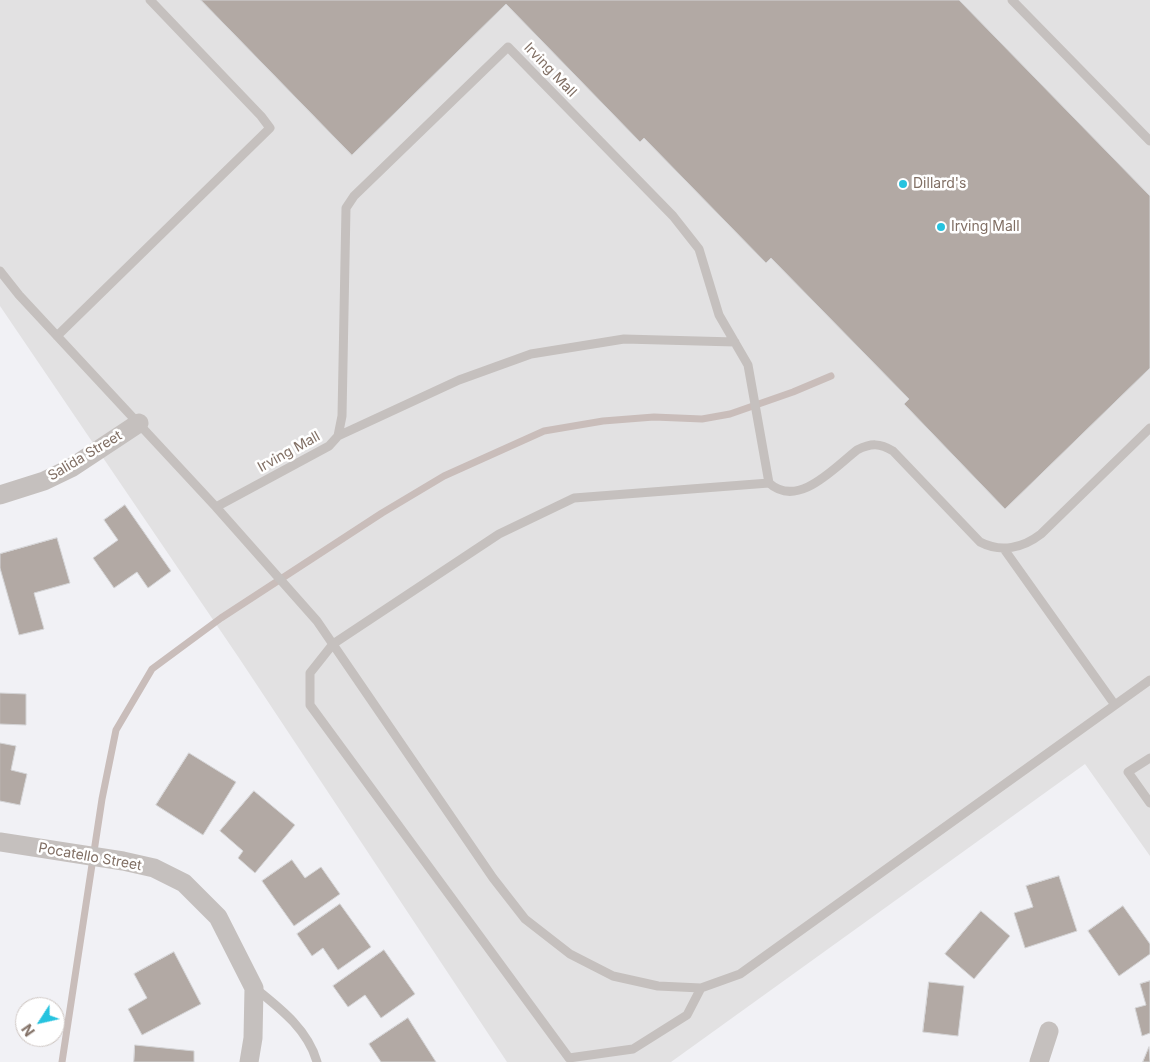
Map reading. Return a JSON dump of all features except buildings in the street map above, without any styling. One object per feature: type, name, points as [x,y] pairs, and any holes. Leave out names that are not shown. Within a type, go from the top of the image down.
[{"type":"street","name":"Salida Street","points":[[0,495],[44,481],[70,468],[139,423]]},
{"type":"street","name":"Pocatello Street","points":[[0,842],[123,861],[154,868],[184,883],[218,917],[254,988],[253,1038],[250,1062]]},
{"type":"street","points":[[1038,1062],[1049,1031]]},
{"type":"lane","points":[[57,336],[270,128],[261,116],[150,0]]},
{"type":"lane","points":[[1012,0],[1150,141]]},
{"type":"lane","name":"Irving Mall","points":[[216,507],[330,446],[338,436],[342,416],[344,219],[346,208],[354,196],[508,47],[673,216],[691,237],[704,260],[719,315],[748,365],[769,483]]},
{"type":"lane","points":[[0,271],[19,295],[216,507],[317,621],[493,878],[526,919],[570,954],[613,976],[658,986],[701,988],[740,974],[1150,680]]},
{"type":"lane","points":[[338,436],[459,380],[531,354],[624,339],[735,342]]},
{"type":"lane","points":[[701,988],[687,1015],[633,1049],[569,1058],[310,705],[310,673],[333,644],[499,534],[574,498],[769,483],[776,489],[784,492],[802,490],[857,450],[866,446],[885,446],[893,451],[974,537],[988,546],[1004,549],[1024,545],[1041,534],[1150,428]]},
{"type":"lane","points":[[1004,549],[1115,705]]},
{"type":"lane","points":[[1150,758],[1128,772],[1150,803]]},
{"type":"lane","points":[[254,988],[288,1015],[305,1036],[317,1062]]},
{"type":"shaded area","name":"Irving Mall","points":[[0,0],[1150,0],[1150,856],[1085,764],[671,1062],[507,1062],[239,658],[0,306]]},
{"type":"waterway","points":[[62,1062],[102,799],[116,730],[152,669],[221,618],[382,513],[444,476],[544,431],[603,421],[654,417],[702,419],[730,414],[793,392],[831,376]]},
{"type":"place","name":"Dillard's","points":[[903,184]]},
{"type":"place","name":"Irving Mall","points":[[941,227]]}]
